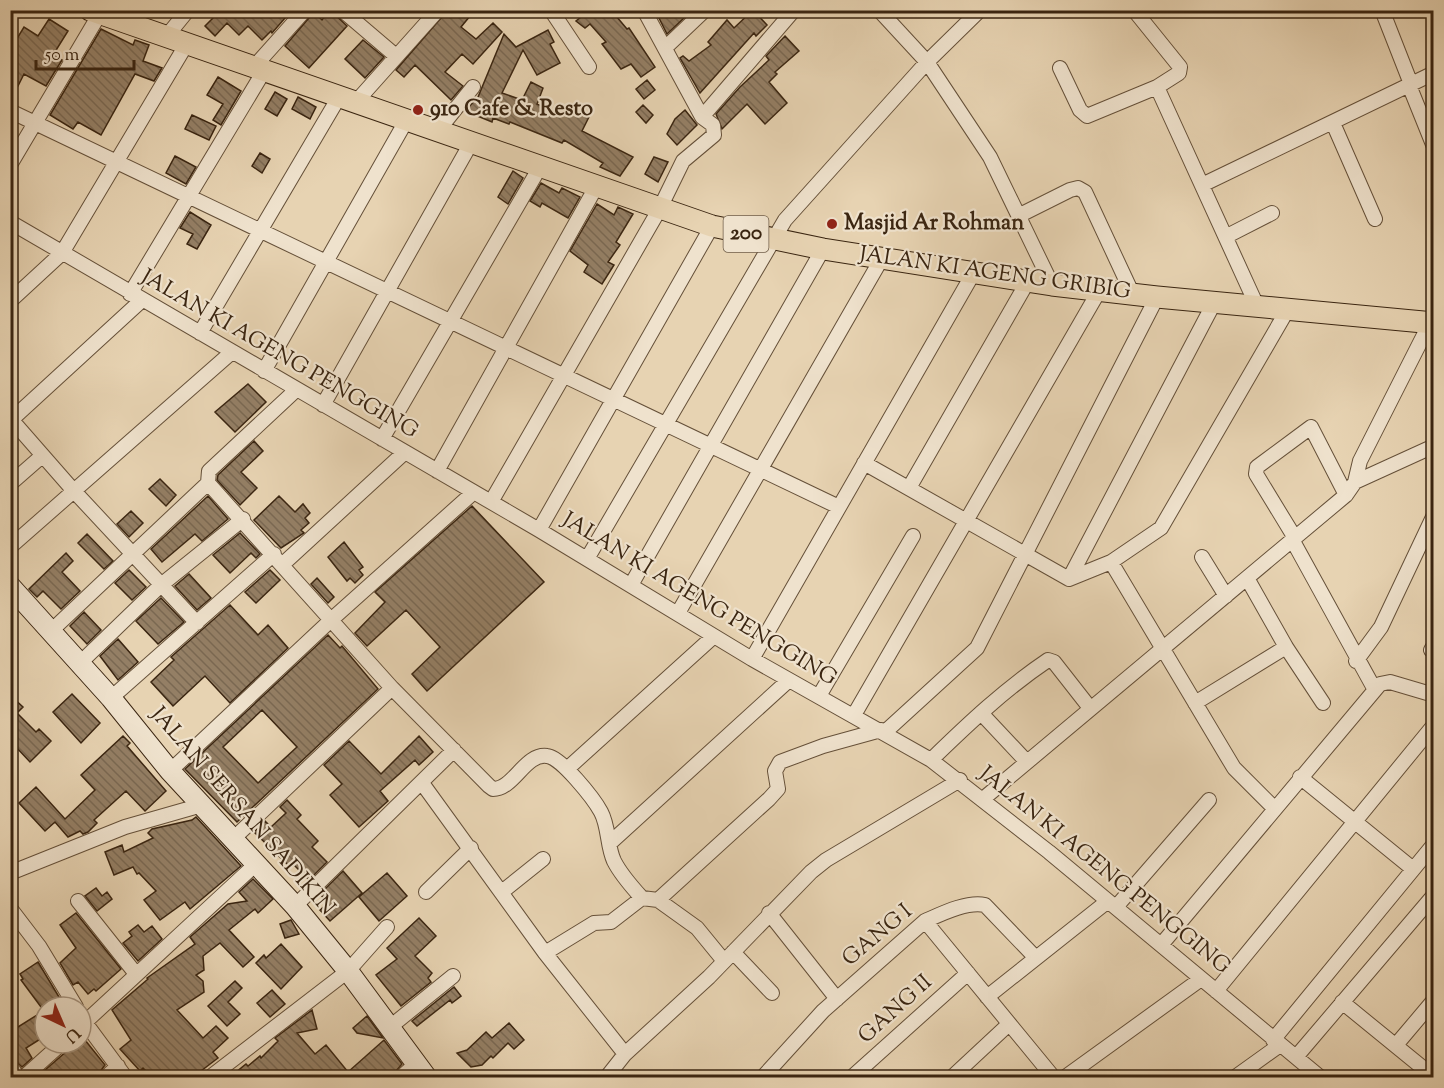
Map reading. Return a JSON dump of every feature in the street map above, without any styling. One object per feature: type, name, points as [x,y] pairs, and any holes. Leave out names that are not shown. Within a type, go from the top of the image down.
[{"type":"main road","name":"JALAN KI AGENG GRIBIG","points":[[97,12],[659,210],[712,226],[823,249],[1052,285],[1133,295],[1432,323]]},
{"type":"main road","name":"JALAN SERSAN SADIKIN","points":[[10,586],[111,698],[170,771],[295,906],[348,971],[422,1071]]},
{"type":"street","points":[[166,37],[188,10]]},
{"type":"street","points":[[197,622],[73,490],[11,420],[136,297],[259,69],[305,10]]},
{"type":"street","points":[[342,10],[396,56]]},
{"type":"street","points":[[200,333],[259,230],[347,100],[396,56],[438,10]]},
{"type":"street","points":[[551,10],[589,67]]},
{"type":"street","points":[[491,502],[659,210],[683,161],[714,135],[713,125],[702,117],[644,10]]},
{"type":"street","points":[[665,48],[705,10]]},
{"type":"street","points":[[702,117],[794,10]]},
{"type":"street","points":[[879,10],[927,62],[990,157],[1052,285]]},
{"type":"street","points":[[587,559],[771,239],[785,220],[927,62],[980,10]]},
{"type":"street","points":[[1060,68],[1080,110],[1087,116],[1157,87],[1179,73],[1180,67],[1134,10]]},
{"type":"street","points":[[1382,10],[1434,147]]},
{"type":"street","points":[[10,165],[36,123],[97,12]]},
{"type":"street","points":[[10,301],[62,253],[186,45]]},
{"type":"street","points":[[1204,184],[1434,73]]},
{"type":"street","points":[[437,132],[473,87]]},
{"type":"street","points":[[1157,87],[1204,184],[1257,306]]},
{"type":"street","points":[[10,111],[838,507]]},
{"type":"street","points":[[264,370],[406,121]]},
{"type":"street","points":[[1333,123],[1375,219]]},
{"type":"street","points":[[323,405],[471,143]]},
{"type":"street","points":[[382,439],[540,167]]},
{"type":"street","points":[[437,471],[596,187]]},
{"type":"street","points":[[1020,215],[1071,190],[1078,189],[1084,192],[1133,295]]},
{"type":"street","points":[[1227,236],[1272,213]]},
{"type":"street","name":"JALAN KI AGENG PENGGING","points":[[10,222],[539,530],[752,659],[931,760],[960,780],[1112,904],[1276,1043],[1321,1077]]},
{"type":"street","points":[[539,530],[712,226]]},
{"type":"street","points":[[631,585],[823,249]]},
{"type":"street","points":[[678,614],[759,469],[882,258]]},
{"type":"street","points":[[752,659],[974,272]]},
{"type":"street","points":[[909,488],[1028,281]]},
{"type":"street","points":[[854,715],[1100,291]]},
{"type":"street","points":[[658,900],[776,792],[779,784],[775,768],[780,762],[823,746],[883,731],[976,648],[1157,297]]},
{"type":"street","points":[[1069,579],[1214,303]]},
{"type":"street","points":[[1069,579],[1111,562],[1161,528],[1288,309]]},
{"type":"street","points":[[983,799],[1346,495],[1355,482],[1360,461],[1432,323]]},
{"type":"street","points":[[10,547],[232,352]]},
{"type":"street","points":[[51,631],[208,483],[209,471],[296,390]]},
{"type":"street","points":[[1346,495],[1311,427],[1257,467],[1256,474],[1294,539],[1356,661],[1375,690]]},
{"type":"street","points":[[1355,482],[1434,446]]},
{"type":"street","points":[[111,698],[197,622],[278,559],[405,452]]},
{"type":"street","points":[[10,484],[42,456]]},
{"type":"street","points":[[864,463],[1069,579]]},
{"type":"street","points":[[208,483],[243,519],[392,688],[493,789],[503,786],[533,760],[544,755],[553,758],[567,770],[601,812],[613,858],[619,870],[642,898],[658,900],[697,928],[772,993]]},
{"type":"street","points":[[170,771],[331,620],[474,492]]},
{"type":"street","points":[[1356,661],[1382,627],[1434,515]]},
{"type":"street","points":[[80,663],[161,585],[243,519]]},
{"type":"street","points":[[819,696],[913,536]]},
{"type":"street","points":[[1202,557],[1226,596]]},
{"type":"street","points":[[1111,562],[1234,768],[1275,809]]},
{"type":"street","points":[[1246,578],[1286,647],[1323,704]]},
{"type":"street","points":[[567,770],[714,636]]},
{"type":"street","points":[[1195,703],[1286,647]]},
{"type":"street","points":[[931,760],[981,713],[1048,660],[1054,662],[1090,708]]},
{"type":"street","points":[[610,843],[789,680]]},
{"type":"street","points":[[1161,945],[1300,777],[1383,682],[1434,695]]},
{"type":"street","points":[[233,838],[392,688]]},
{"type":"street","points":[[981,713],[1027,762]]},
{"type":"street","points":[[1216,991],[1434,725]]},
{"type":"street","points":[[295,906],[454,750]]},
{"type":"street","points":[[1300,777],[1413,868]]},
{"type":"street","points":[[606,1077],[625,1054],[729,957],[770,913],[826,860],[960,780]]},
{"type":"street","points":[[422,783],[503,891],[545,953],[625,1054]]},
{"type":"street","points":[[987,997],[1035,957],[1112,904],[1209,800]]},
{"type":"street","points":[[10,873],[125,827],[202,805]]},
{"type":"street","points":[[1234,1077],[1276,1043],[1434,844]]},
{"type":"street","points":[[426,892],[471,848]]},
{"type":"street","points":[[503,891],[543,859]]},
{"type":"street","points":[[93,1011],[255,865]]},
{"type":"street","points":[[1296,1057],[1434,895]]},
{"type":"street","points":[[545,953],[594,923],[611,922],[642,898]]},
{"type":"street","points":[[78,901],[136,974]]},
{"type":"street","name":"GANG I","points":[[762,1077],[837,999],[925,921],[975,905],[985,905],[1035,957]]},
{"type":"street","points":[[10,908],[39,946],[69,995]]},
{"type":"street","points":[[770,913],[837,999]]},
{"type":"street","points":[[925,921],[1054,1077],[1202,979]]},
{"type":"street","points":[[209,1077],[348,971],[387,927]]},
{"type":"street","name":"GANG II","points":[[851,1077],[968,973]]},
{"type":"street","points":[[390,1027],[453,976]]},
{"type":"street","points":[[1396,1045],[1434,1000]]},
{"type":"street","points":[[1342,1002],[1434,1077]]},
{"type":"street","points":[[951,1077],[1009,1024]]},
{"type":"street","points":[[93,1035],[122,1072],[105,1077]]},
{"type":"street","points":[[23,1077],[48,1055]]},
{"type":"street","points":[[10,1065],[18,1077]]},
{"type":"street","points":[[400,1077],[422,1071]]},
{"type":"building","points":[[206,10],[292,10],[272,33],[271,31],[262,40],[248,26],[239,35],[227,23],[215,36],[205,26],[213,18]]},
{"type":"building","points":[[330,10],[347,26],[309,68],[285,46],[314,12],[322,20]]},
{"type":"building","points":[[475,10],[461,27],[476,39],[493,23],[502,32],[473,64],[462,54],[445,72],[463,86],[451,100],[415,65],[404,77],[396,70],[447,11]]},
{"type":"building","points":[[590,10],[611,10],[627,29],[629,28],[655,67],[641,77],[631,64],[621,69],[602,44],[606,42],[590,24],[585,28],[576,21]]},
{"type":"building","points":[[655,10],[679,10],[685,17],[667,34]]},
{"type":"building","points":[[753,10],[767,25],[756,36],[754,33],[700,93],[680,58],[683,56],[689,61],[711,45],[708,42],[727,20],[734,28]]},
{"type":"building","points":[[49,19],[68,31],[53,55],[62,60],[46,86],[24,74],[10,102],[10,50],[24,27],[38,36]]},
{"type":"building","points":[[101,29],[133,45],[135,40],[149,45],[143,61],[162,68],[154,81],[135,74],[101,135],[78,122],[73,129],[50,115]]},
{"type":"building","points":[[548,30],[554,42],[550,44],[560,63],[537,75],[523,50],[502,93],[522,100],[531,82],[543,88],[537,104],[559,114],[561,111],[572,116],[575,111],[589,117],[582,131],[633,157],[620,176],[600,167],[603,163],[564,140],[562,143],[510,122],[509,124],[493,118],[492,122],[465,111],[478,97],[504,34],[516,47]]},
{"type":"building","points":[[785,36],[799,51],[775,72],[777,74],[769,82],[787,103],[765,124],[747,104],[722,129],[716,114],[769,60],[766,56]]},
{"type":"building","points":[[363,40],[384,57],[365,78],[345,59]]},
{"type":"building","points":[[218,77],[241,91],[221,125],[213,120],[223,104],[207,95]]},
{"type":"building","points":[[647,80],[655,90],[644,99],[636,89]]},
{"type":"building","points":[[275,92],[287,99],[277,116],[265,109]]},
{"type":"building","points":[[298,97],[316,107],[310,119],[292,109]]},
{"type":"building","points":[[643,105],[653,115],[646,123],[636,112]]},
{"type":"building","points":[[685,110],[697,125],[677,145],[667,134],[675,119]]},
{"type":"building","points":[[192,115],[216,126],[209,140],[185,129]]},
{"type":"building","points":[[260,153],[270,159],[262,173],[252,166]]},
{"type":"building","points":[[175,156],[196,167],[186,184],[166,173]]},
{"type":"building","points":[[654,157],[668,162],[658,182],[645,174]]},
{"type":"building","points":[[513,171],[523,178],[508,204],[498,197]]},
{"type":"building","points":[[541,183],[559,193],[562,188],[580,197],[568,218],[542,203],[540,207],[530,201]]},
{"type":"building","points":[[597,204],[614,215],[618,207],[633,214],[616,242],[620,245],[608,262],[614,265],[602,284],[584,272],[588,265],[570,251]]},
{"type":"building","points":[[190,212],[211,225],[197,249],[187,244],[193,234],[180,228]]},
{"type":"building","points":[[248,384],[266,402],[235,432],[215,412]]},
{"type":"building","points":[[254,441],[263,451],[241,472],[257,488],[240,505],[217,480],[218,475]]},
{"type":"building","points":[[160,479],[176,495],[166,506],[149,489]]},
{"type":"building","points":[[208,496],[228,519],[202,541],[195,534],[162,562],[151,549]]},
{"type":"building","points":[[279,496],[295,512],[303,504],[310,513],[305,518],[309,523],[301,530],[304,533],[281,548],[254,520]]},
{"type":"building","points":[[472,506],[544,582],[427,691],[412,674],[440,647],[406,610],[367,646],[355,633],[385,602],[375,592]]},
{"type":"building","points":[[131,511],[143,523],[129,537],[117,524]]},
{"type":"building","points":[[240,533],[260,554],[256,558],[251,553],[230,573],[213,555]]},
{"type":"building","points":[[87,534],[113,561],[104,569],[78,543]]},
{"type":"building","points":[[344,542],[363,567],[359,570],[363,575],[355,583],[350,578],[347,581],[328,557]]},
{"type":"building","points":[[66,553],[73,561],[62,572],[80,591],[61,609],[43,591],[37,597],[29,589]]},
{"type":"building","points":[[129,570],[146,587],[132,600],[115,583]]},
{"type":"building","points":[[270,570],[280,580],[256,603],[245,592]]},
{"type":"building","points":[[189,574],[211,598],[197,610],[175,586]]},
{"type":"building","points":[[317,578],[334,597],[328,603],[311,584]]},
{"type":"building","points":[[161,598],[184,622],[158,644],[136,621]]},
{"type":"building","points":[[230,605],[258,635],[268,625],[288,648],[230,703],[205,676],[173,706],[151,682],[174,660],[171,657]]},
{"type":"building","points":[[84,612],[101,630],[87,644],[70,626]]},
{"type":"building","points":[[328,635],[340,648],[342,646],[378,689],[237,822],[185,769]],"holes":[[[262,710],[297,747],[258,783],[223,747]]]},
{"type":"building","points":[[118,639],[138,662],[118,680],[100,656]]},
{"type":"building","points":[[72,694],[100,723],[81,743],[53,712]]},
{"type":"building","points":[[10,695],[23,707],[17,713],[36,732],[39,729],[51,741],[30,762],[16,747],[10,753]]},
{"type":"building","points":[[123,736],[130,743],[127,746],[166,791],[145,811],[126,791],[94,820],[97,823],[88,832],[83,834],[80,831],[68,837],[55,822],[45,831],[19,803],[36,787],[65,819],[95,790],[81,775]]},
{"type":"building","points":[[419,736],[433,752],[419,765],[415,760],[380,791],[388,801],[359,827],[330,795],[342,784],[324,765],[349,741],[381,774]]},
{"type":"building","points":[[287,800],[301,815],[297,819],[318,841],[312,847],[327,862],[309,880],[293,864],[290,867],[254,832],[265,821],[271,827],[286,813],[280,807]]},
{"type":"building","points":[[196,817],[241,866],[190,909],[185,902],[160,920],[144,900],[156,891],[139,873],[137,874],[133,867],[114,875],[105,852],[122,845],[124,852],[153,838],[148,833],[152,829],[192,820]]},
{"type":"building","points":[[343,871],[362,893],[330,921],[320,910],[328,903],[320,894]]},
{"type":"building","points":[[387,873],[407,896],[379,921],[359,897]]},
{"type":"building","points":[[253,879],[273,899],[258,913],[255,909],[229,930],[254,957],[243,967],[220,943],[203,956],[204,970],[196,975],[203,981],[204,992],[177,1010],[203,1038],[216,1026],[228,1038],[213,1052],[218,1058],[193,1077],[152,1077],[143,1068],[140,1071],[120,1049],[131,1040],[112,1010],[147,978],[195,944],[190,937],[228,904],[247,901],[239,892]]},
{"type":"building","points":[[96,888],[102,896],[107,892],[112,899],[97,911],[85,896]]},
{"type":"building","points":[[76,913],[121,969],[96,991],[94,989],[88,994],[78,982],[73,985],[60,963],[76,948],[60,925]]},
{"type":"building","points":[[419,918],[436,936],[415,956],[432,973],[428,978],[431,982],[401,1006],[376,975],[397,959],[387,948]]},
{"type":"building","points":[[291,920],[299,934],[285,938],[280,924]]},
{"type":"building","points":[[138,925],[144,932],[152,926],[162,939],[138,961],[123,943],[132,936],[129,932]]},
{"type":"building","points":[[281,944],[302,967],[281,989],[256,963],[264,955],[266,958]]},
{"type":"building","points":[[38,962],[58,995],[33,996],[21,980],[23,979],[20,974]]},
{"type":"building","points":[[235,981],[242,988],[228,1002],[240,1014],[227,1026],[208,1006]]},
{"type":"building","points":[[454,987],[461,996],[452,1003],[450,1000],[417,1026],[412,1021]]},
{"type":"building","points":[[272,990],[285,1004],[270,1017],[257,1003]]},
{"type":"building","points":[[312,1010],[317,1029],[297,1033],[315,1054],[326,1045],[348,1072],[384,1040],[402,1064],[391,1077],[230,1077],[246,1064],[248,1066],[260,1056],[261,1058],[278,1041],[275,1038]]},
{"type":"building","points":[[367,1016],[383,1038],[357,1033],[353,1028]]},
{"type":"building","points":[[33,1018],[33,1044],[26,1048],[32,1058],[22,1067],[10,1056],[10,1032]]},
{"type":"building","points":[[509,1023],[524,1040],[514,1049],[508,1043],[493,1058],[491,1056],[482,1065],[471,1067],[457,1053],[467,1050],[486,1032],[492,1038]]},
{"type":"building","points":[[93,1050],[105,1065],[96,1077],[37,1077],[62,1055],[93,1055]]},
{"type":"place","name":"910 Cafe & Resto","points":[[418,110]]},
{"type":"place","name":"Masjid Ar Rohman","points":[[832,224]]}]
